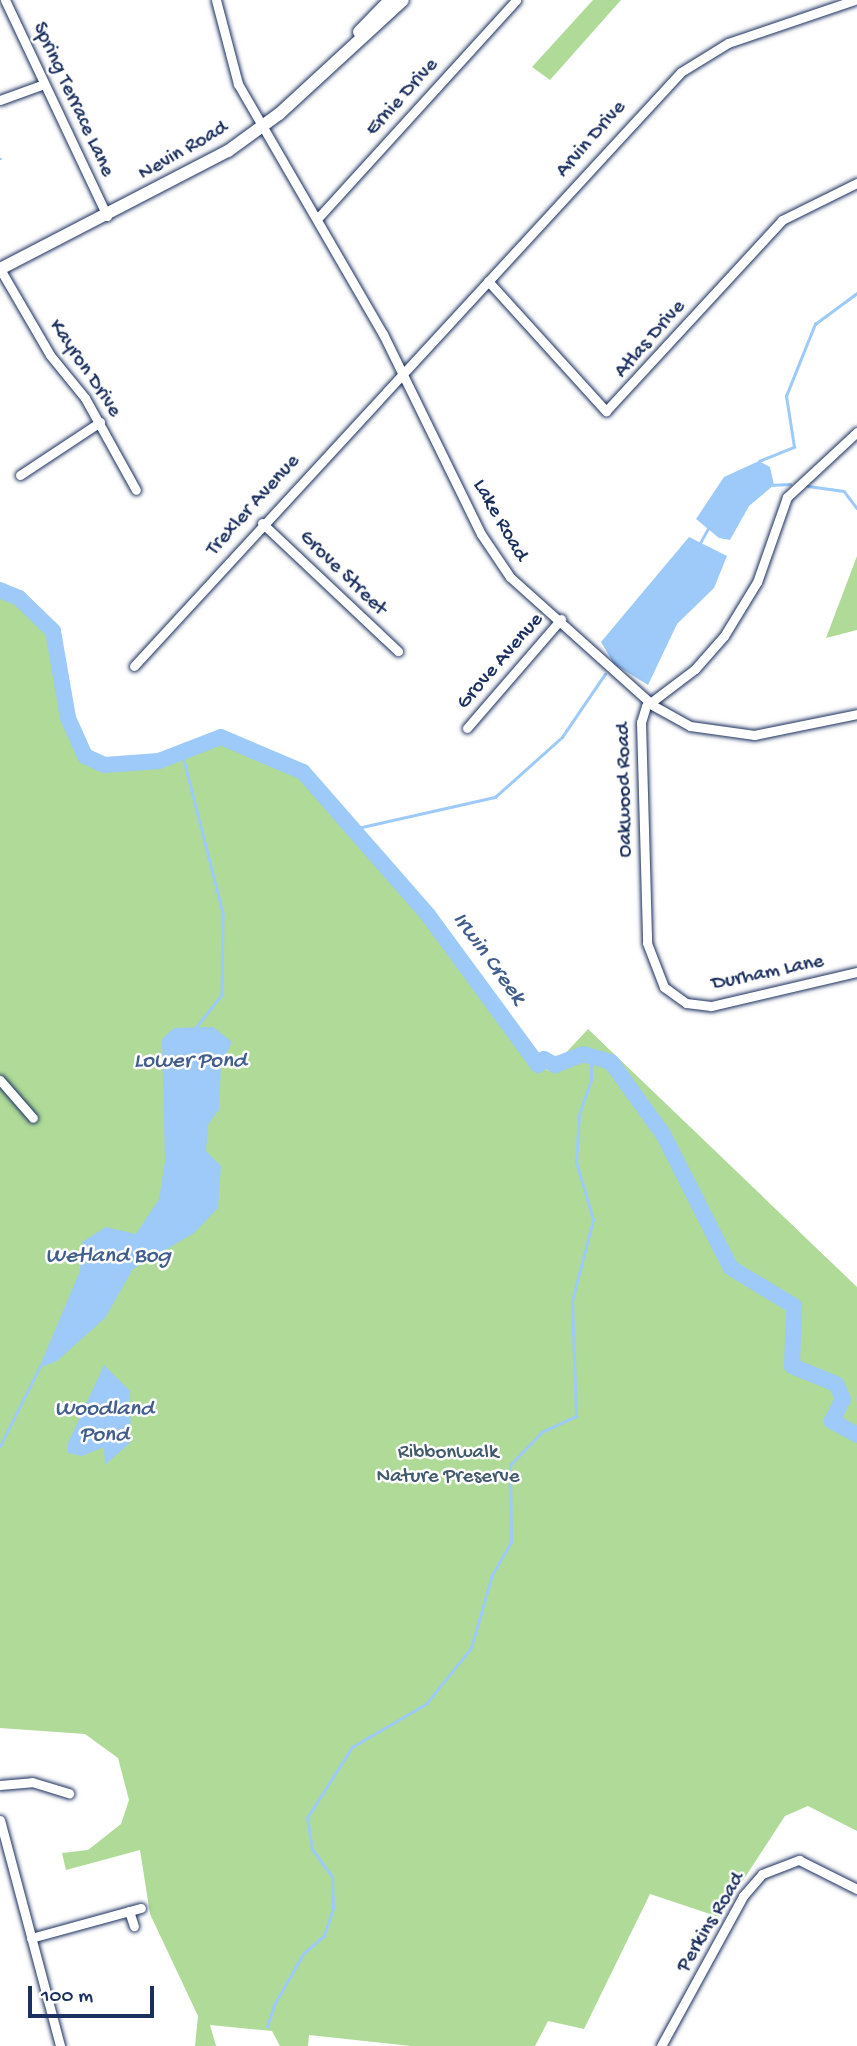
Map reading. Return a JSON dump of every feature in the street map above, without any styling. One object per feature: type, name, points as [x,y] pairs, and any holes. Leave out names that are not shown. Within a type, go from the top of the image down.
[{"type":"main road","points":[[337,60],[390,0]]},
{"type":"main road","points":[[263,127],[402,0]]},
{"type":"main road","name":"Nevin Road","points":[[0,269],[107,216],[263,127]]},
{"type":"street","name":"Spring Terrace Lane","points":[[5,0],[107,216]]},
{"type":"street","name":"Nevin Road","points":[[216,0],[234,72],[263,127]]},
{"type":"street","name":"Ernie Drive","points":[[317,219],[516,0]]},
{"type":"street","name":"Arvin Drive","points":[[402,370],[488,281],[645,107],[696,60],[854,0]]},
{"type":"street","points":[[0,100],[44,84]]},
{"type":"street","name":"Lake Road","points":[[263,127],[402,370],[489,547],[520,586],[561,619],[650,703],[691,726],[735,735],[857,714]]},
{"type":"street","name":"Atlas Drive","points":[[488,281],[606,411],[782,220],[857,183]]},
{"type":"street","name":"Kayron Drive","points":[[0,269],[50,355],[100,422],[136,490]]},
{"type":"street","name":"Trexler Avenue","points":[[134,666],[402,370]]},
{"type":"street","points":[[20,475],[100,422]]},
{"type":"street","name":"Oakwood Road","points":[[686,1003],[664,987],[648,953],[640,722],[650,703],[716,647],[757,582],[787,497],[857,432]]},
{"type":"street","name":"Grove Street","points":[[262,523],[398,651]]},
{"type":"street","name":"Grove Avenue","points":[[467,728],[561,619]]},
{"type":"street","name":"Durham Lane","points":[[686,1003],[726,1003],[857,973]]},
{"type":"street","points":[[0,1080],[33,1118]]},
{"type":"street","points":[[0,1784],[32,1782],[69,1793]]},
{"type":"street","points":[[0,1820],[60,2046]]},
{"type":"street","name":"Perkins Road","points":[[661,2046],[743,1896],[762,1874],[799,1860],[857,1889]]},
{"type":"street","points":[[31,1938],[141,1908]]},
{"type":"street","points":[[129,1911],[134,1926]]},
{"type":"green space","points":[[593,0],[621,0],[550,80],[532,67]]},
{"type":"green space","points":[[857,556],[857,630],[826,638]]},
{"type":"green space","name":"Ribbonwalk Nature Preserve","points":[[0,590],[19,598],[53,631],[68,718],[85,756],[105,765],[159,761],[221,737],[303,772],[428,915],[538,1065],[549,1071],[588,1029],[857,1287],[857,1831],[808,1806],[785,1816],[719,1917],[650,1894],[584,2029],[548,2021],[535,2046],[411,2046],[309,2035],[308,2046],[280,2046],[272,2031],[210,2025],[216,2046],[195,2046],[198,2016],[150,1914],[140,1850],[66,1870],[62,1853],[88,1850],[121,1824],[129,1800],[118,1758],[85,1734],[0,1728]]},
{"type":"water","points":[[759,461],[770,467],[774,485],[749,506],[730,540],[719,538],[696,519],[724,477]]},
{"type":"water","points":[[689,537],[727,556],[714,588],[677,624],[648,685],[614,664],[601,642]]},
{"type":"water","name":"Lower Pond","points":[[213,1027],[232,1042],[221,1064],[219,1109],[208,1125],[206,1151],[221,1166],[218,1208],[194,1233],[133,1269],[105,1318],[57,1361],[39,1368],[80,1271],[82,1242],[106,1227],[136,1234],[159,1199],[165,1161],[162,1039],[174,1028]]},
{"type":"water","name":"Woodland Pond","points":[[104,1365],[130,1391],[131,1442],[105,1465],[104,1447],[82,1456],[68,1453],[68,1443]]},
{"type":"waterway","points":[[759,461],[794,447],[786,396],[815,324],[857,293]]},
{"type":"waterway","points":[[770,485],[790,484]]},
{"type":"waterway","points":[[808,486],[844,491],[857,508]]},
{"type":"waterway","points":[[700,543],[710,525]]},
{"type":"waterway","name":"Irwin Creek","points":[[0,590],[19,598],[53,631],[68,718],[85,756],[104,765],[159,761],[221,737],[303,772],[428,915],[538,1065],[544,1059],[555,1065],[583,1054],[611,1062],[663,1134],[731,1268],[794,1306],[792,1366],[836,1384],[843,1399],[832,1421],[857,1435]]},
{"type":"waterway","points":[[353,829],[495,797],[562,737],[605,674]]},
{"type":"waterway","points":[[182,752],[223,913],[222,995],[196,1028]]},
{"type":"waterway","points":[[267,2027],[274,2005],[303,1954],[324,1936],[333,1909],[332,1877],[312,1849],[307,1818],[352,1747],[426,1704],[471,1648],[492,1575],[511,1542],[510,1465],[542,1432],[576,1416],[572,1301],[593,1220],[576,1162],[579,1115],[591,1081],[591,1062],[583,1054]]},
{"type":"waterway","points":[[0,1446],[40,1366]]},
{"type":"water label","name":"Wetland Bog","points":[[108,1257]]}]
